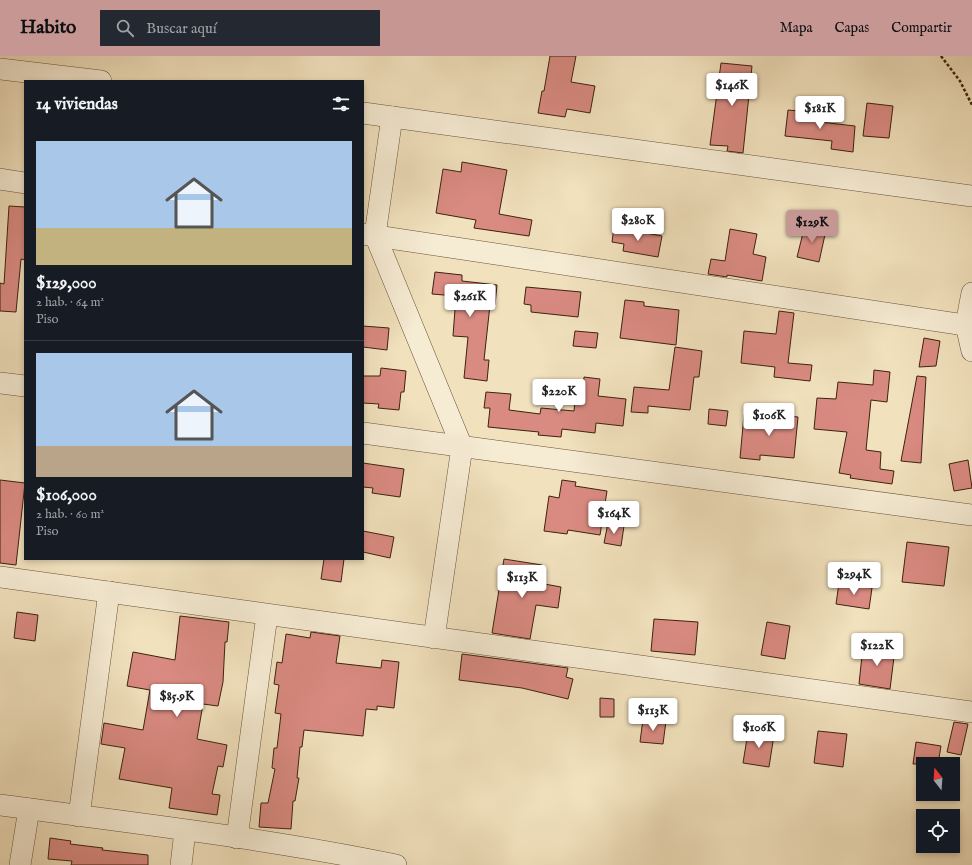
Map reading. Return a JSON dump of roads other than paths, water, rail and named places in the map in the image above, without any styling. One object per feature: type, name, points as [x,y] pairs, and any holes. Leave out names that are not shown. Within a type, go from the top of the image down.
[{"type":"street","points":[[0,69],[93,80]]},
{"type":"street","points":[[364,113],[972,196]]},
{"type":"street","points":[[392,117],[369,235],[462,447],[434,638]]},
{"type":"street","points":[[0,179],[24,183]]},
{"type":"street","points":[[369,235],[969,325]]},
{"type":"street","points":[[972,293],[969,325],[972,352]]},
{"type":"street","points":[[0,382],[24,386]]},
{"type":"street","points":[[364,433],[972,515]]},
{"type":"street","points":[[0,577],[972,712]]},
{"type":"street","points":[[79,816],[109,592]]},
{"type":"street","points":[[237,838],[267,615]]},
{"type":"street","points":[[0,805],[237,838],[351,860],[396,865]]},
{"type":"street","points":[[20,865],[29,809]]},
{"type":"street","points":[[181,865],[185,831]]}]
